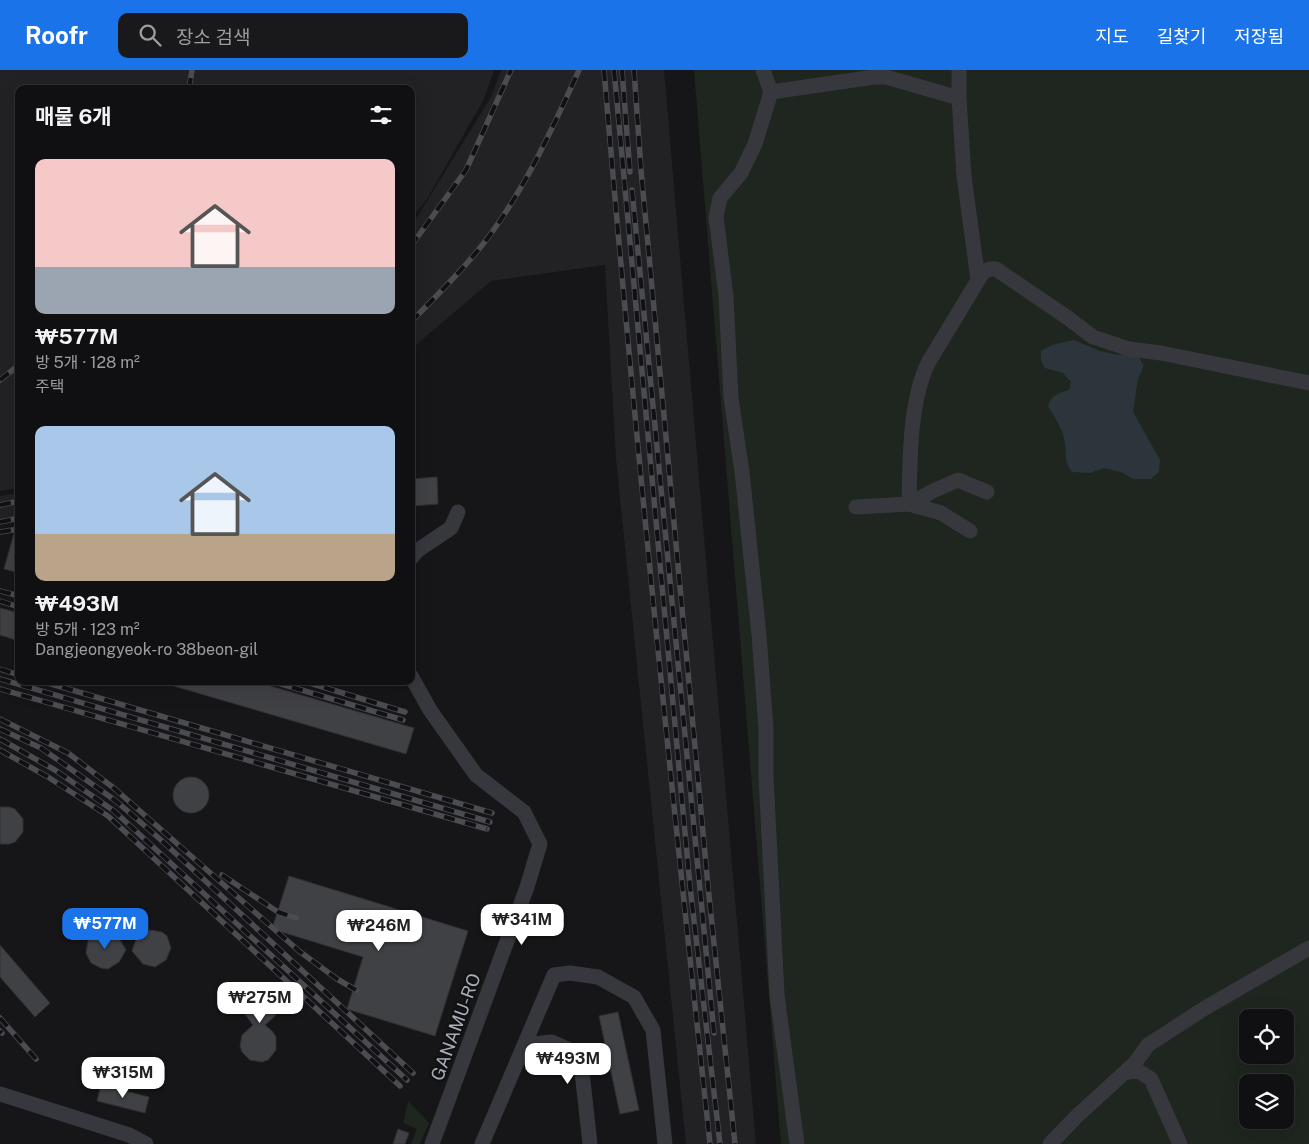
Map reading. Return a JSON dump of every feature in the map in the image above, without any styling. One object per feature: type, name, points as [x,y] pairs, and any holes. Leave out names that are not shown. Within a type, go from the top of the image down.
[{"type":"street","points":[[763,70],[771,92],[755,144],[741,172],[720,198],[716,217],[726,296],[731,398],[742,472],[759,635],[766,729],[766,776],[777,995],[797,1144]]},
{"type":"street","points":[[959,70],[964,176],[978,280]]},
{"type":"street","points":[[771,92],[874,77],[886,77],[959,98]]},
{"type":"street","points":[[909,504],[913,430],[923,375],[983,272],[996,270],[1068,318],[1093,338],[1129,349],[1161,353],[1309,383]]},
{"type":"street","points":[[909,504],[958,480],[988,492]]},
{"type":"street","points":[[856,507],[909,504],[941,513],[970,531]]},
{"type":"street","points":[[415,553],[451,528],[458,512]]},
{"type":"street","name":"GANAMU-RO","points":[[415,683],[430,710],[476,775],[524,812],[540,844],[527,887],[432,1144]]},
{"type":"street","points":[[1050,1144],[1077,1116],[1135,1063],[1148,1045],[1205,1008],[1309,948]]},
{"type":"street","points":[[482,1144],[554,975],[570,973],[598,977],[634,997],[653,1030],[665,1144]]},
{"type":"street","points":[[524,1045],[552,1042],[572,1051],[581,1063],[590,1144]]},
{"type":"street","points":[[1125,1073],[1137,1070],[1151,1079],[1180,1144]]},
{"type":"street","points":[[0,1094],[129,1135],[146,1144]]},
{"type":"shaded area","points":[[0,70],[494,70],[484,99],[427,199],[415,214],[415,85],[15,85],[15,489],[0,491]]},
{"type":"shaded area","points":[[501,70],[664,70],[756,1144],[686,1144],[616,459],[605,265],[491,281],[415,346],[415,220],[491,97]]},
{"type":"shaded area","points":[[694,70],[1309,70],[1309,1144],[781,1144]]},
{"type":"shaded area","points":[[1074,340],[1100,351],[1119,355],[1137,355],[1144,365],[1138,379],[1133,412],[1160,460],[1159,472],[1151,479],[1133,479],[1121,472],[1104,468],[1090,473],[1072,472],[1069,467],[1066,459],[1063,434],[1048,406],[1053,397],[1069,390],[1071,382],[1063,373],[1045,368],[1041,361],[1041,351],[1052,345]]},
{"type":"shaded area","points":[[15,494],[15,521],[0,523],[0,496]]},
{"type":"shaded area","points":[[408,1101],[429,1123],[420,1144],[411,1144],[417,1129],[403,1123]]},
{"type":"building","points":[[437,477],[438,504],[415,506],[415,479]]},
{"type":"building","points":[[15,530],[15,572],[4,569]]},
{"type":"building","points":[[0,608],[15,612],[15,640],[0,635]]},
{"type":"building","points":[[170,685],[267,685],[414,728],[406,754]]},
{"type":"building","points":[[191,777],[198,778],[204,782],[208,788],[208,802],[204,808],[198,812],[191,813],[184,812],[178,808],[174,802],[173,795],[174,788],[178,782],[184,778]]},
{"type":"building","points":[[0,807],[15,809],[23,819],[23,832],[15,842],[9,844],[0,844]]},
{"type":"building","points":[[289,876],[468,931],[435,1036],[347,1009],[363,957],[272,929]]},
{"type":"building","points":[[150,930],[162,932],[167,936],[171,948],[166,960],[155,967],[143,964],[132,951],[139,935]]},
{"type":"building","points":[[102,932],[114,934],[119,938],[126,950],[119,962],[108,969],[91,963],[86,953],[88,941]]},
{"type":"building","points":[[0,945],[50,1003],[35,1017],[0,977]]},
{"type":"building","points":[[258,986],[270,988],[275,993],[280,1005],[275,1016],[265,1025],[276,1037],[276,1050],[268,1060],[262,1062],[250,1060],[242,1052],[240,1046],[242,1035],[253,1025],[242,1010],[243,1001],[248,991]]},
{"type":"building","points":[[618,1012],[639,1110],[620,1114],[599,1016]]},
{"type":"building","points":[[101,1085],[149,1097],[145,1113],[97,1101]]},
{"type":"building","points":[[398,1129],[409,1133],[405,1144],[393,1144]]},
{"type":"railway","points":[[190,85],[192,70]]},
{"type":"railway","points":[[415,240],[466,170],[511,70]]},
{"type":"railway","points":[[415,318],[466,264],[505,213],[545,142],[579,70]]},
{"type":"railway","points":[[604,70],[654,607],[710,1144]]},
{"type":"railway","points":[[614,70],[690,886],[720,1144]]},
{"type":"railway","points":[[622,70],[630,172]]},
{"type":"railway","points":[[634,70],[641,170],[708,886],[735,1144]]},
{"type":"railway","points":[[632,190],[714,1033]]},
{"type":"railway","points":[[0,380],[15,368]]},
{"type":"railway","points":[[0,505],[15,502]]},
{"type":"railway","points":[[0,522],[15,519]]},
{"type":"railway","points":[[0,532],[15,530]]},
{"type":"railway","points":[[0,591],[15,595]]},
{"type":"railway","points":[[0,601],[15,606]]},
{"type":"railway","points":[[0,669],[15,674]]},
{"type":"railway","points":[[0,679],[15,683]]},
{"type":"railway","points":[[21,685],[490,822]]},
{"type":"railway","points":[[55,685],[492,813]]},
{"type":"railway","points":[[285,685],[403,720]]},
{"type":"railway","points":[[316,685],[405,712]]},
{"type":"railway","points":[[0,689],[487,829]]},
{"type":"railway","points":[[0,719],[68,753],[115,789],[299,951],[337,979],[356,990]]},
{"type":"railway","points":[[0,729],[41,748],[116,801],[161,840],[413,1073]]},
{"type":"railway","points":[[0,739],[55,770],[114,811],[407,1080]]},
{"type":"railway","points":[[0,750],[48,777],[108,816],[400,1086]]},
{"type":"railway","points":[[222,875],[278,912],[296,918]]},
{"type":"railway","points":[[0,1018],[36,1059]]}]
